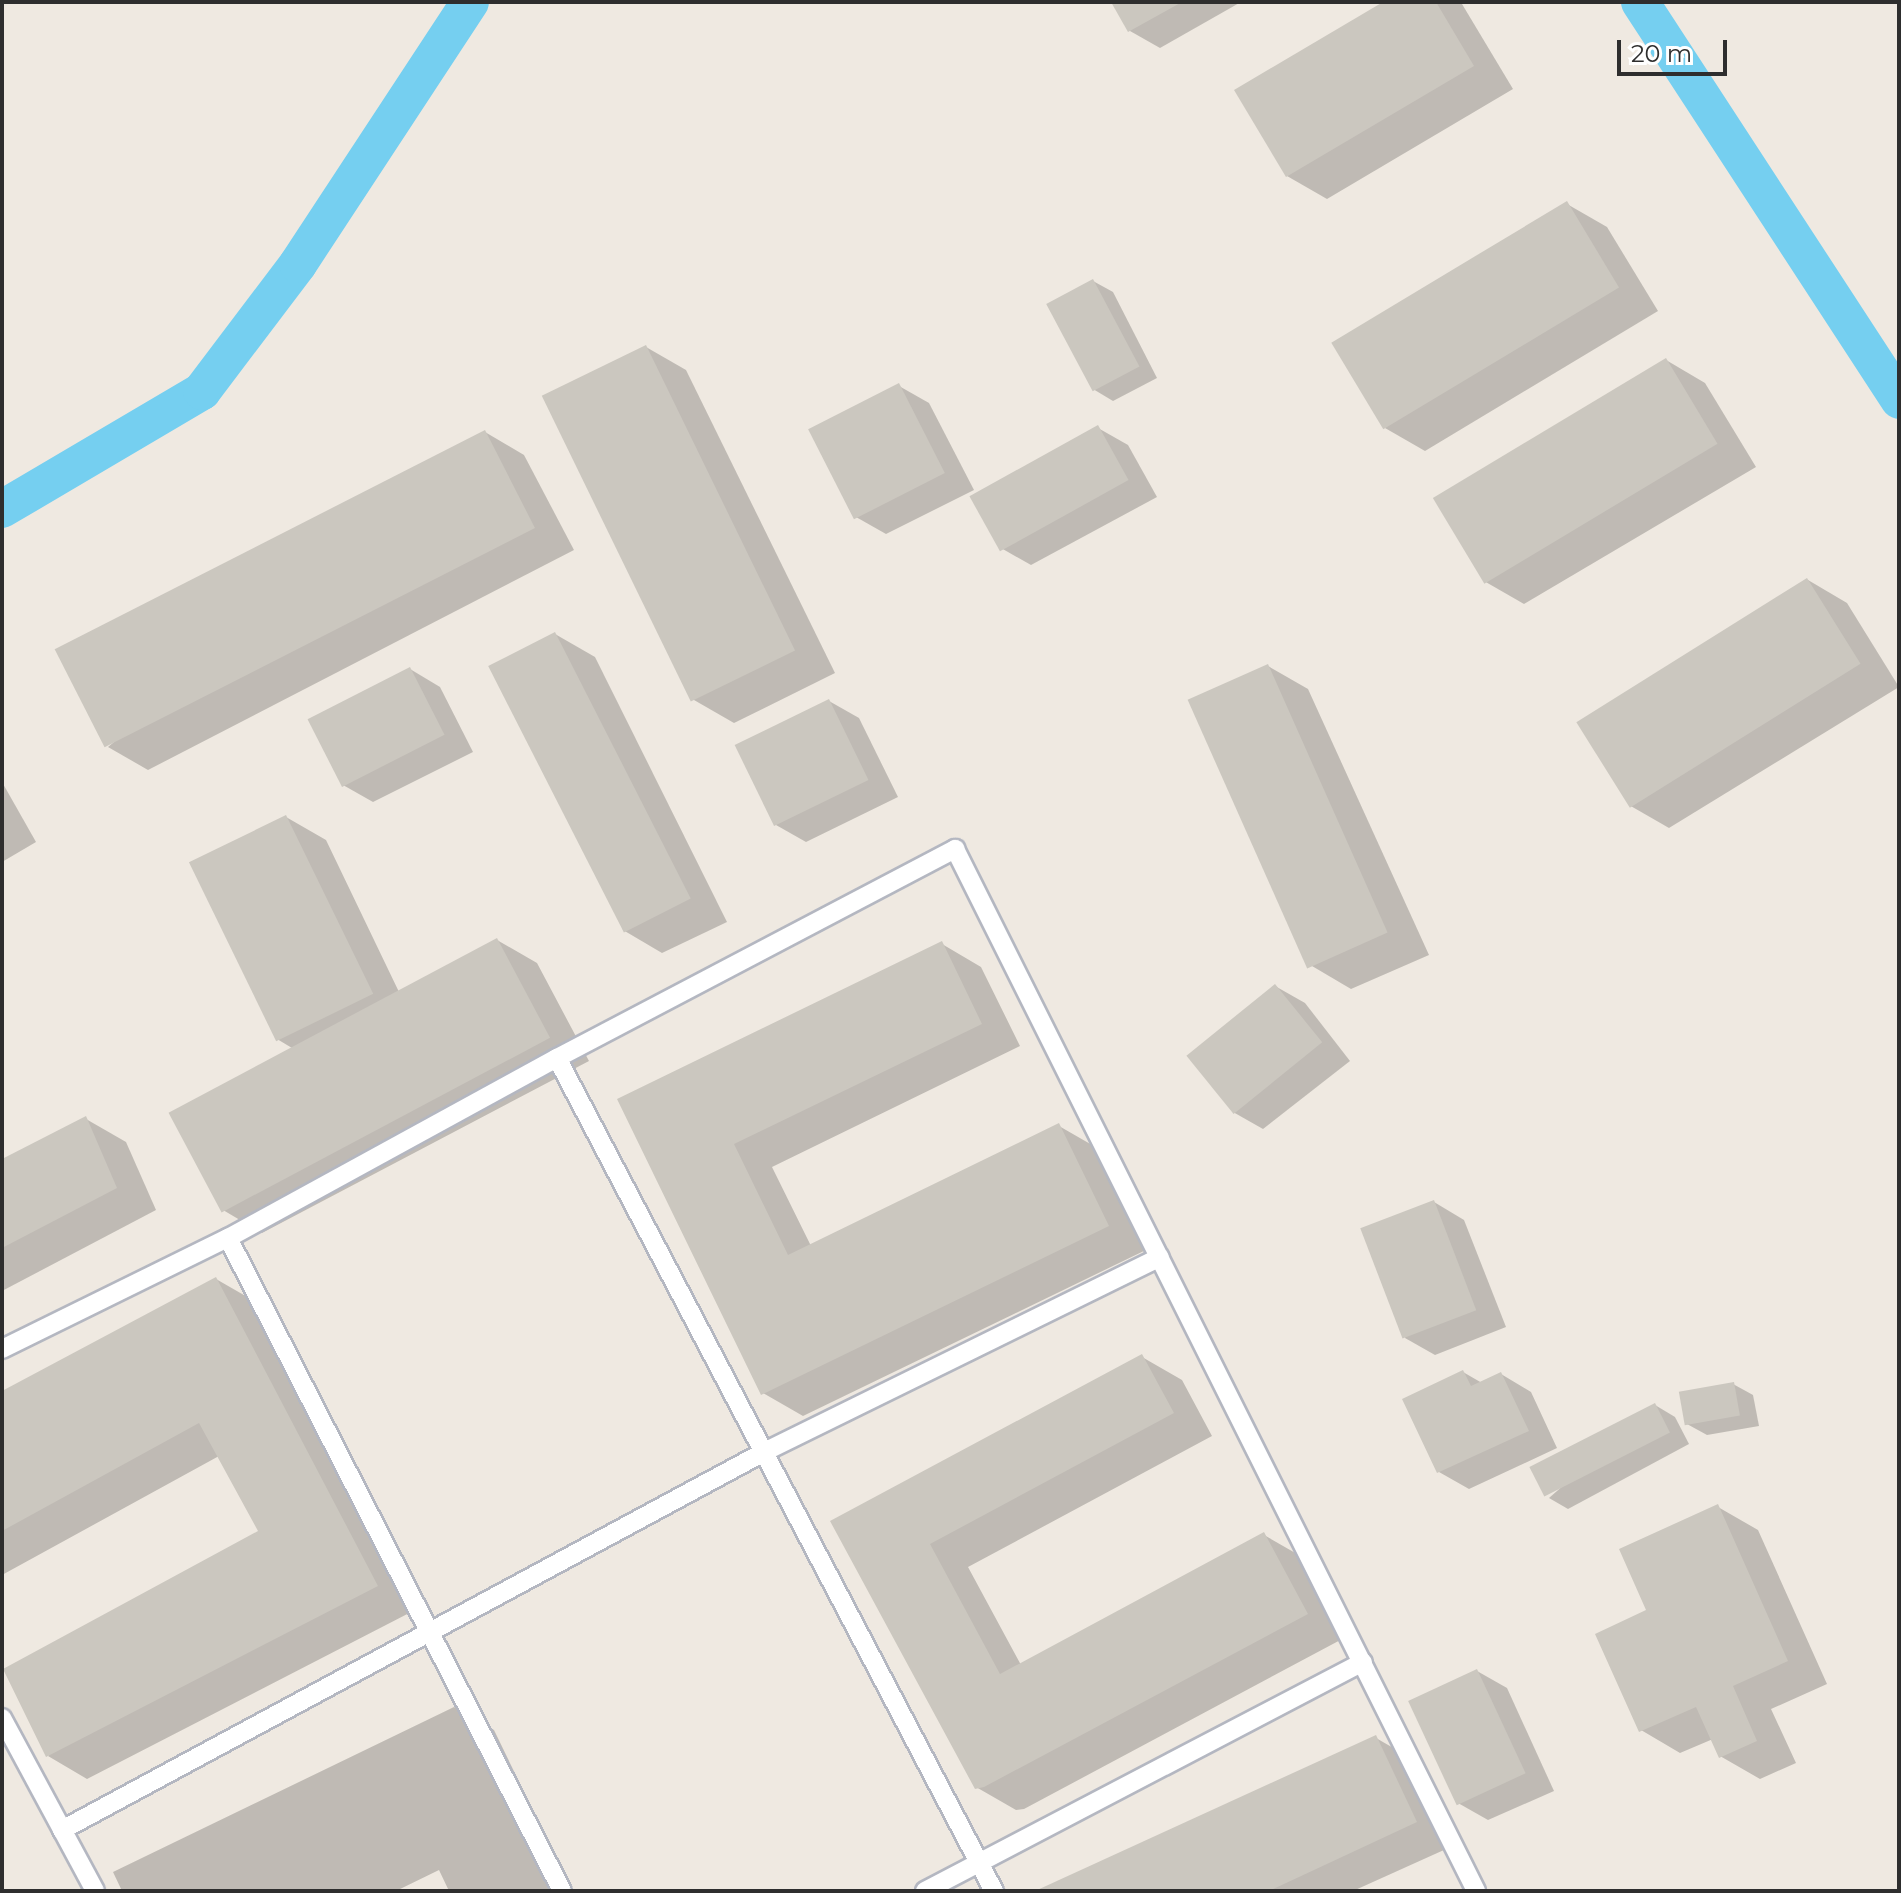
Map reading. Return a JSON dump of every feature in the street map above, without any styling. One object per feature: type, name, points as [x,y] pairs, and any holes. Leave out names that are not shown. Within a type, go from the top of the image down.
[{"type":"lane","points":[[2,1349],[228,1238],[557,1058],[955,849],[1476,1891]]},
{"type":"lane","points":[[557,1058],[994,1891]]},
{"type":"lane","points":[[228,1238],[562,1891]]},
{"type":"lane","points":[[62,1830],[764,1452],[1160,1257]]},
{"type":"lane","points":[[925,1891],[1363,1662]]},
{"type":"lane","points":[[2,1718],[95,1891]]},
{"type":"building","points":[[1111,2],[1182,2],[1128,32]]},
{"type":"building","points":[[1383,2],[1436,2],[1474,66],[1286,177],[1234,90]]},
{"type":"building","points":[[1567,201],[1619,288],[1383,429],[1331,343]]},
{"type":"building","points":[[1093,279],[1139,366],[1093,391],[1046,304]]},
{"type":"building","points":[[646,345],[795,651],[691,701],[542,396]]},
{"type":"building","points":[[1666,358],[1718,444],[1484,584],[1433,498]]},
{"type":"building","points":[[899,383],[945,473],[854,519],[808,429]]},
{"type":"building","points":[[1098,425],[1129,480],[1000,551],[969,496]]},
{"type":"building","points":[[485,430],[535,528],[105,747],[55,649]]},
{"type":"building","points":[[1807,578],[1861,664],[1630,808],[1576,722]]},
{"type":"building","points":[[555,632],[691,898],[624,932],[488,666]]},
{"type":"building","points":[[1268,664],[1388,933],[1307,968],[1188,700]]},
{"type":"building","points":[[410,667],[445,735],[342,787],[308,719]]},
{"type":"building","points":[[829,699],[868,780],[774,826],[735,745]]},
{"type":"building","points":[[286,815],[373,994],[276,1041],[189,862]]},
{"type":"building","points":[[497,938],[550,1038],[222,1212],[169,1113]]},
{"type":"building","points":[[942,941],[982,1024],[734,1144],[788,1255],[1059,1123],[1109,1226],[761,1395],[617,1099]]},
{"type":"building","points":[[1275,984],[1322,1042],[1234,1114],[1186,1056]]},
{"type":"building","points":[[86,1116],[117,1188],[2,1248],[2,1159]]},
{"type":"building","points":[[1434,1200],[1476,1310],[1403,1338],[1360,1228]]},
{"type":"building","points":[[216,1277],[378,1586],[46,1757],[3,1669],[258,1531],[199,1423],[2,1531],[2,1391]]},
{"type":"building","points":[[1142,1354],[1174,1413],[930,1544],[1000,1674],[1264,1532],[1308,1614],[984,1787],[975,1789],[830,1521]]},
{"type":"building","points":[[1463,1370],[1471,1386],[1501,1372],[1529,1431],[1437,1473],[1402,1399]]},
{"type":"building","points":[[1734,1382],[1740,1415],[1685,1425],[1679,1392]]},
{"type":"building","points":[[1655,1403],[1670,1432],[1544,1496],[1529,1467]]},
{"type":"building","points":[[1718,1504],[1788,1661],[1733,1686],[1757,1741],[1719,1758],[1696,1707],[1639,1732],[1595,1634],[1646,1610],[1619,1549]]},
{"type":"building","points":[[1477,1669],[1526,1773],[1457,1805],[1408,1701]]},
{"type":"building","points":[[1376,1735],[1417,1822],[1269,1891],[1035,1891]]},
{"type":"waterway","points":[[2,509],[202,391],[298,264],[470,2]]},
{"type":"waterway","points":[[1640,2],[1899,400]]}]
